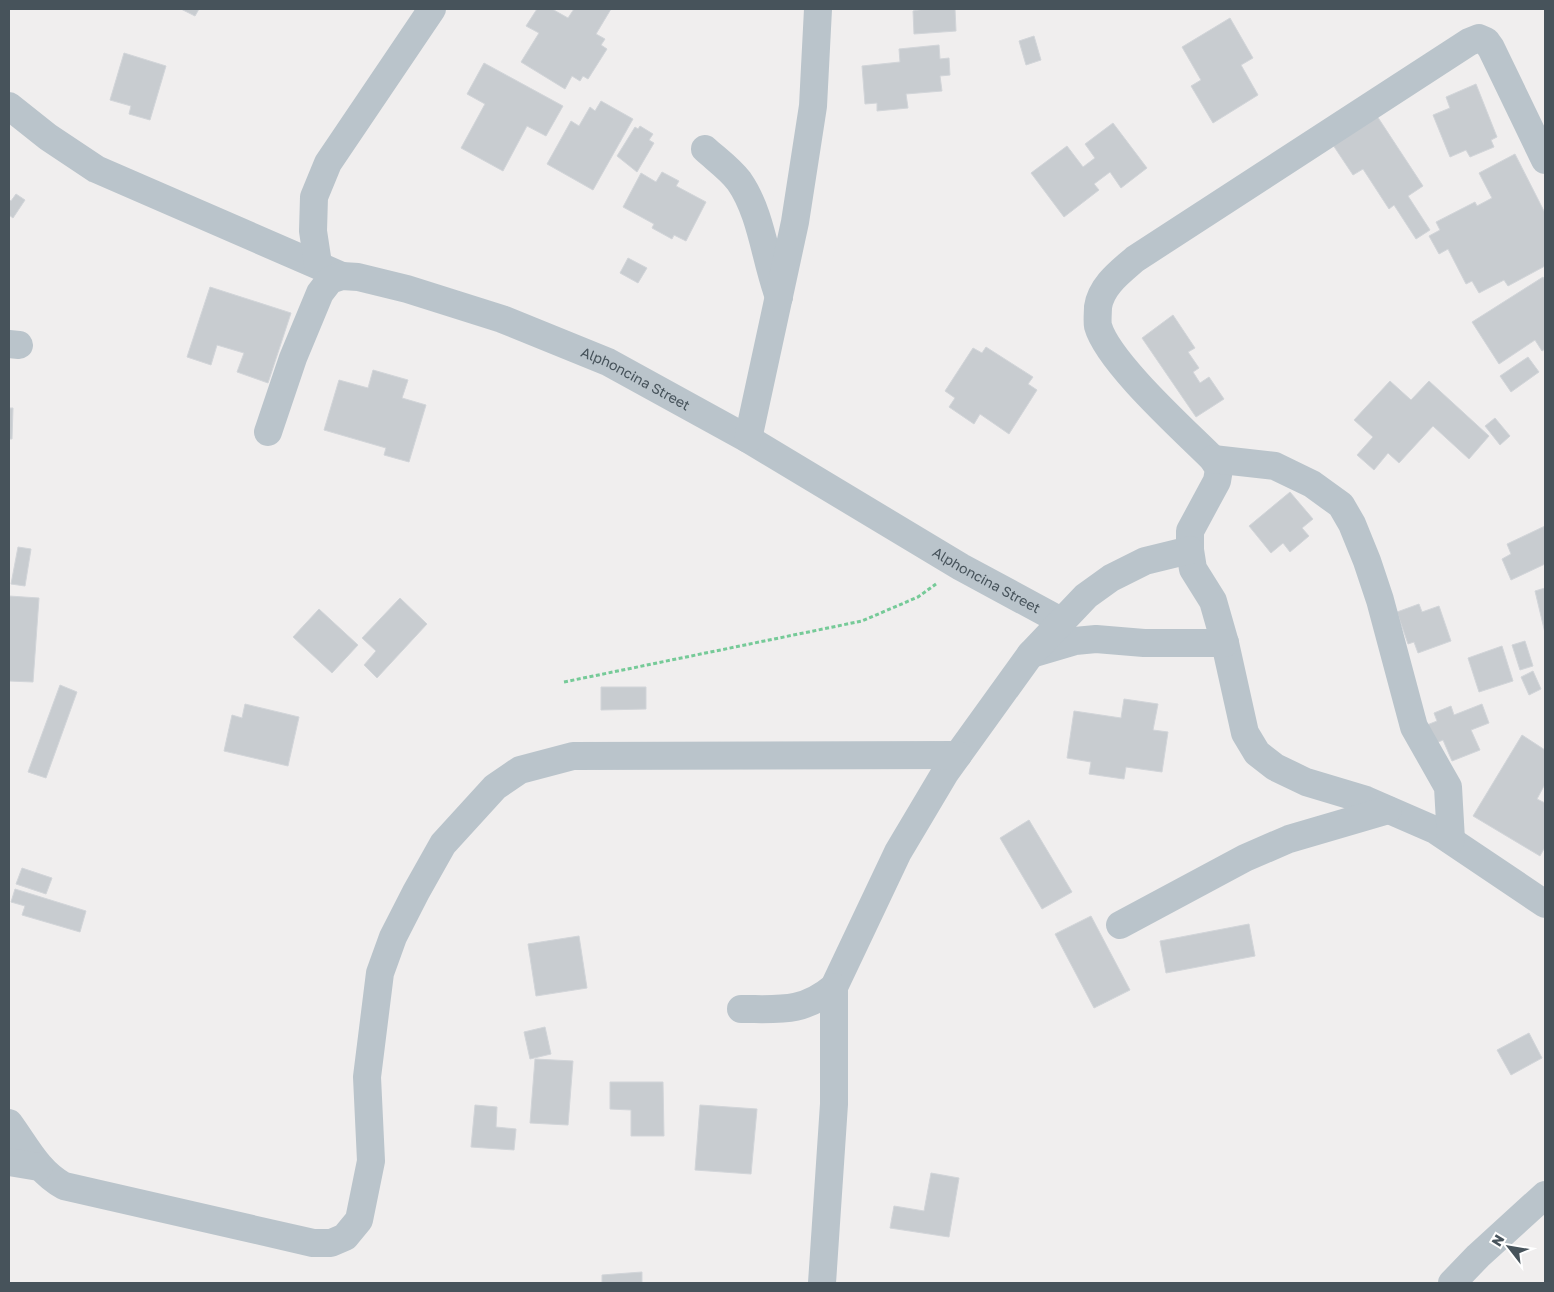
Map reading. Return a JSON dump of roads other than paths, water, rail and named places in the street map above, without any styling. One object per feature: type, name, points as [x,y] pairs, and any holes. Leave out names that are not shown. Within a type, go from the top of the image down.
[{"type":"street","points":[[318,264],[313,231],[314,197],[328,163],[432,9]]},
{"type":"street","points":[[748,438],[795,222],[813,106],[818,9]]},
{"type":"street","points":[[1545,160],[1490,48],[1486,41],[1479,38],[1469,42],[1135,259],[1108,284],[1098,305],[1098,325],[1109,347],[1134,378],[1213,459],[1219,469],[1218,481],[1190,531],[1190,550],[1193,569],[1213,601],[1225,643],[1245,733],[1256,753],[1275,767],[1306,782],[1366,800],[1435,830],[1545,904]]},
{"type":"street","name":"Alphoncina Street","points":[[9,106],[48,137],[96,169],[156,197],[318,264],[342,276],[358,277],[416,292],[502,319],[625,370],[748,438],[961,566],[1061,621]]},
{"type":"street","points":[[705,149],[738,180],[754,208],[769,270],[779,297]]},
{"type":"street","points":[[268,432],[293,358],[320,293],[330,280],[342,276]]},
{"type":"street","points":[[1213,459],[1275,466],[1312,484],[1341,505],[1352,524],[1375,584],[1414,727],[1448,787],[1451,840]]},
{"type":"street","points":[[822,1283],[834,1104],[834,987],[898,852],[958,755],[1030,655],[1061,621],[1086,596],[1111,578],[1144,561],[1190,550]]},
{"type":"street","points":[[1030,655],[1075,641],[1096,639],[1144,643],[1225,643]]},
{"type":"street","points":[[9,1123],[39,1167],[51,1179],[64,1186],[314,1243],[331,1243],[345,1236],[359,1220],[371,1161],[367,1077],[380,973],[393,937],[443,844],[495,787],[520,770],[573,756],[958,755]]},
{"type":"street","points":[[1120,925],[1223,868],[1289,839],[1388,810]]},
{"type":"street","points":[[741,1008],[776,1009],[805,1006],[818,1000],[834,987]]},
{"type":"street","points":[[9,1162],[39,1167]]},
{"type":"street","points":[[1452,1283],[1478,1256],[1545,1195]]}]
